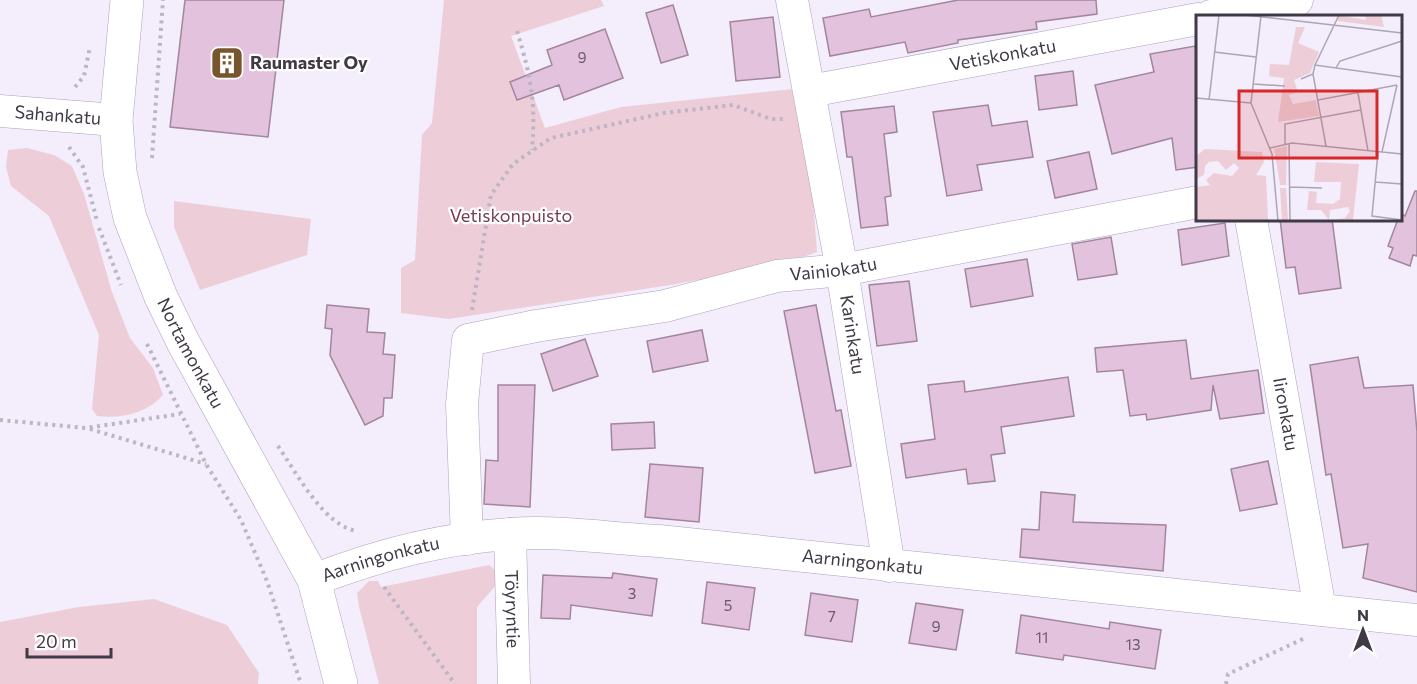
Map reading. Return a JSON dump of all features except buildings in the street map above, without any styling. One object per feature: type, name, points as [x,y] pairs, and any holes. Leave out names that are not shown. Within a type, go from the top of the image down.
[{"type":"main road","name":"Nortamonkatu","points":[[127,0],[116,120],[120,172],[130,218],[161,297],[314,580],[341,684]]},
{"type":"street","name":"Karinkatu","points":[[792,0],[842,270],[889,566]]},
{"type":"street","points":[[1219,15],[1297,0]]},
{"type":"street","name":"Vetiskonkatu","points":[[812,105],[1196,19]]},
{"type":"street","name":"Sahankatu","points":[[0,111],[116,120]]},
{"type":"street","name":"Vainiokatu","points":[[468,340],[536,326],[665,306],[777,276],[842,270],[1196,202]]},
{"type":"street","name":"Iironkatu","points":[[1251,220],[1320,609]]},
{"type":"street","points":[[467,539],[462,404],[468,340]]},
{"type":"street","name":"Aarningonkatu","points":[[314,580],[369,545],[539,533],[659,541],[1417,620]]},
{"type":"street","name":"Töyryntie","points":[[510,534],[514,684]]},
{"type":"path","points":[[152,167],[154,97],[163,0]]},
{"type":"path","points":[[517,31],[532,82],[535,115],[532,151]]},
{"type":"path","points":[[70,118],[71,92],[84,76],[90,42]]},
{"type":"path","points":[[468,340],[491,195],[513,164],[550,138],[664,113],[733,105],[771,119],[812,105]]},
{"type":"path","points":[[86,428],[180,414]]},
{"type":"path","points":[[0,420],[86,428],[206,464]]},
{"type":"path","points":[[276,443],[327,514],[369,545],[377,578],[455,684]]},
{"type":"path","points":[[1226,684],[1228,674],[1304,639],[1320,609]]},
{"type":"green space","name":"Vetiskonpuisto","points":[[444,0],[601,0],[604,6],[511,36],[545,128],[621,107],[792,89],[813,200],[817,252],[781,265],[670,285],[449,319],[401,313],[401,268],[415,260],[422,135],[432,123]]},
{"type":"green space","points":[[27,148],[54,155],[72,166],[84,194],[112,292],[130,338],[153,368],[163,395],[141,411],[124,416],[106,417],[97,416],[92,409],[99,335],[49,216],[11,186],[6,167],[8,150]]},
{"type":"green space","points":[[174,201],[311,219],[307,255],[200,290],[174,227]]},
{"type":"green space","points":[[489,565],[499,574],[498,583],[477,607],[477,684],[379,684],[357,593],[369,581],[378,581],[381,587]]},
{"type":"green space","points":[[154,599],[227,625],[259,673],[258,684],[0,684],[0,622],[79,607]]},
{"type":"place","name":"Raumaster Oy","points":[[227,63]]}]
